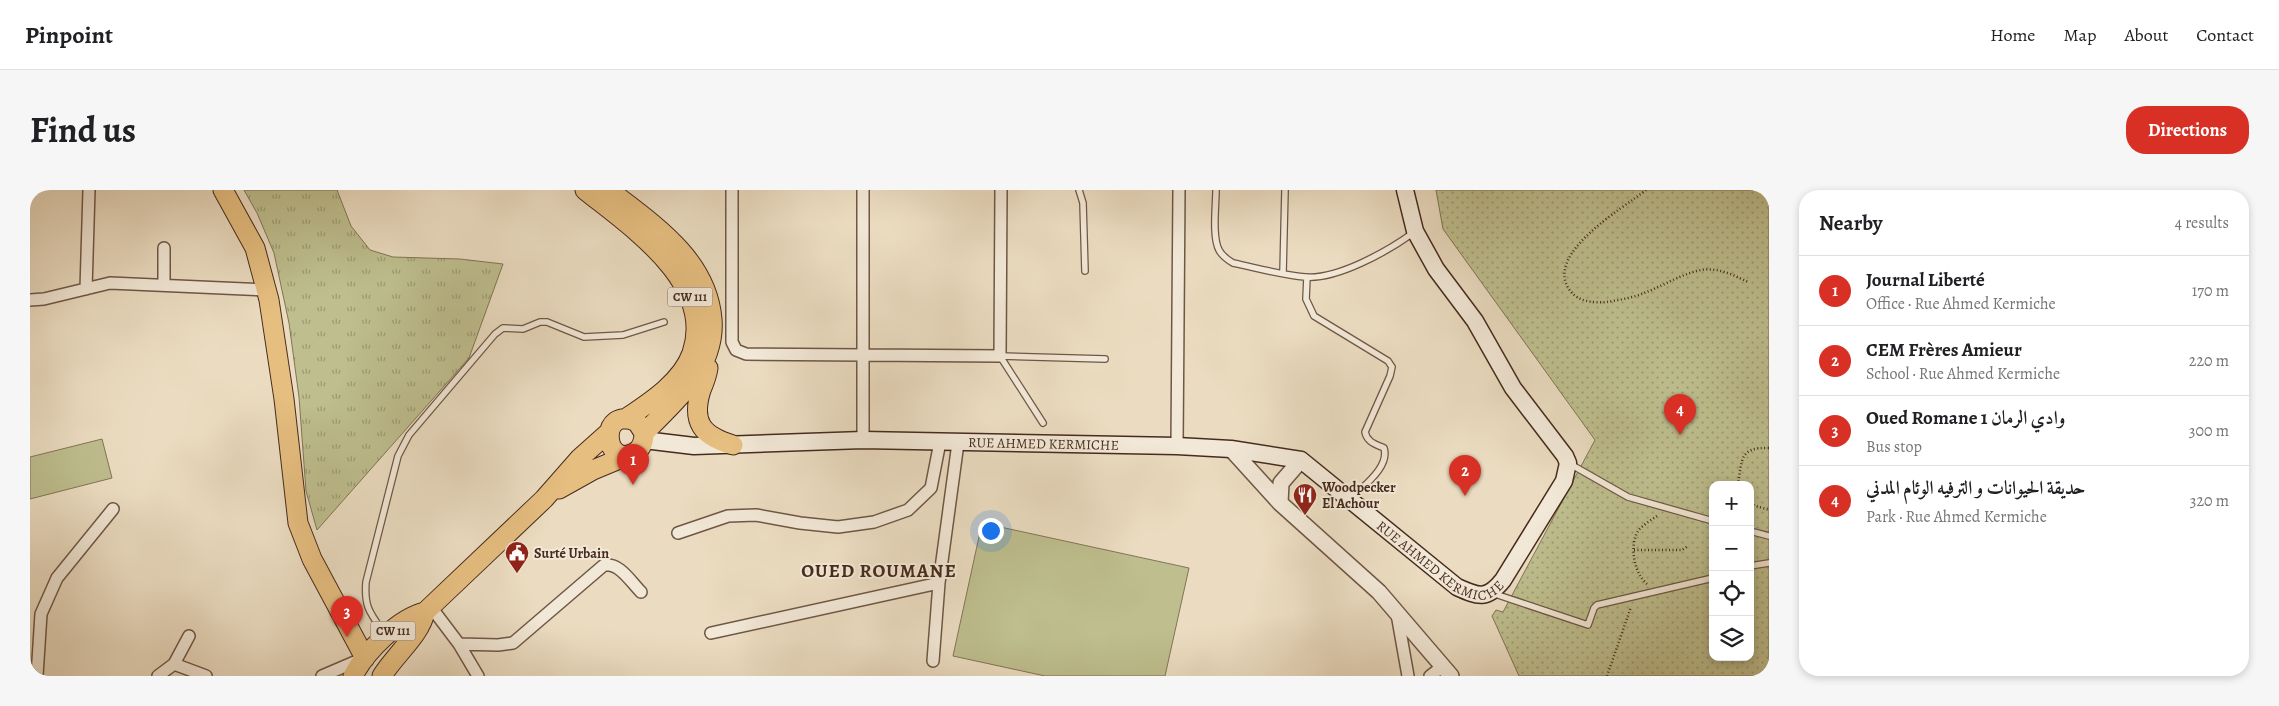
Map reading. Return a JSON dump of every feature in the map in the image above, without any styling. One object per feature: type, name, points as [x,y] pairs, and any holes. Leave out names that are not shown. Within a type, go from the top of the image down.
[{"type":"main road","points":[[223,190],[255,248],[266,290],[284,399],[298,523],[312,559],[365,658]]},
{"type":"main road","name":"CW 111","points":[[585,190],[672,265],[690,297],[695,316],[696,334],[692,354],[679,374],[662,391],[625,419]]},
{"type":"main road","points":[[609,190],[645,217],[685,254],[697,270],[705,286],[711,305],[712,333],[707,356],[707,375],[701,391],[697,418],[700,426],[716,440],[732,445]]},
{"type":"main road","points":[[1405,190],[1415,231],[1436,269],[1474,320],[1513,388],[1561,449],[1568,463]]},
{"type":"main road","points":[[544,499],[576,478],[636,452],[644,436],[692,382],[707,356]]},
{"type":"main road","points":[[628,455],[618,453],[613,449],[608,439],[608,433],[614,423],[625,419],[637,422],[644,436]]},
{"type":"main road","name":"CW 111","points":[[353,676],[365,658],[386,636],[410,618],[428,609],[544,499],[567,471],[608,433]]},
{"type":"main road","name":"RUE AHMED KERMICHE","points":[[644,436],[694,446],[864,440],[1177,446],[1231,449],[1301,460],[1351,499],[1457,588],[1474,595],[1491,593],[1504,580],[1564,481],[1568,463]]},
{"type":"main road","points":[[385,674],[418,630],[428,609]]},
{"type":"street","points":[[86,289],[89,190]]},
{"type":"street","points":[[732,190],[732,342],[736,350],[746,354],[1000,356],[1001,190]]},
{"type":"street","points":[[863,190],[864,440]]},
{"type":"street","points":[[1177,446],[1179,190]]},
{"type":"street","points":[[164,248],[164,285]]},
{"type":"street","points":[[30,300],[44,299],[110,283],[266,290]]},
{"type":"street","points":[[678,533],[728,516],[756,515],[800,523],[838,527],[874,522],[908,510],[931,488],[940,442]]},
{"type":"street","points":[[933,661],[939,583],[958,443]]},
{"type":"street","points":[[1231,449],[1280,503],[1379,592],[1447,671],[1430,676]]},
{"type":"street","points":[[1280,503],[1281,483],[1301,460]]},
{"type":"street","points":[[37,676],[40,614],[57,578],[113,509]]},
{"type":"street","points":[[459,644],[498,645],[513,643],[604,565],[612,564],[618,568],[641,592]]},
{"type":"street","points":[[711,634],[939,583]]},
{"type":"street","points":[[428,609],[459,644],[478,676]]},
{"type":"street","points":[[1397,614],[1408,676]]},
{"type":"street","points":[[158,676],[174,664],[189,636]]},
{"type":"street","points":[[322,676],[365,658]]},
{"type":"street","points":[[174,664],[206,676]]},
{"type":"lane","points":[[1079,190],[1082,203],[1085,271]]},
{"type":"lane","points":[[1216,190],[1216,240],[1218,250],[1233,263],[1307,277],[1342,271],[1392,249],[1415,231]]},
{"type":"lane","points":[[1283,273],[1285,190]]},
{"type":"lane","points":[[1307,277],[1306,299],[1314,316],[1388,361],[1392,367],[1390,376],[1365,432],[1366,437],[1371,442],[1384,448],[1386,455],[1383,464],[1351,499]]},
{"type":"lane","points":[[386,636],[370,611],[365,598],[366,582],[398,456],[409,435],[495,334],[503,328],[523,329],[540,322],[547,322],[584,336],[623,335],[664,322]]},
{"type":"lane","points":[[1000,356],[1105,359]]},
{"type":"lane","points":[[1000,356],[1043,424]]},
{"type":"lane","points":[[1568,463],[1619,493],[1709,520]]},
{"type":"lane","points":[[1754,532],[1769,536]]},
{"type":"lane","points":[[1754,565],[1769,562]]},
{"type":"lane","points":[[1491,593],[1584,626],[1590,624],[1594,608],[1597,605],[1634,598],[1709,579]]},
{"type":"path","points":[[1646,190],[1582,239],[1568,256],[1564,267],[1564,277],[1572,294],[1592,303],[1607,302],[1642,294],[1687,274],[1702,270],[1719,270],[1748,282]]},
{"type":"path","points":[[1739,481],[1742,457],[1747,451],[1755,448],[1769,448]]},
{"type":"path","points":[[1754,505],[1769,510]]},
{"type":"path","points":[[1658,592],[1644,582],[1638,572],[1634,550],[1638,532],[1658,515],[1670,509]]},
{"type":"path","points":[[1634,550],[1682,550],[1688,546]]},
{"type":"path","points":[[1607,676],[1634,598]]},
{"type":"green space","points":[[244,190],[337,190],[351,226],[370,250],[393,257],[460,259],[503,264],[469,358],[317,530],[306,491],[299,397],[289,323],[274,253],[257,213]]},
{"type":"green space","points":[[1436,190],[1769,190],[1769,676],[1519,676],[1492,616],[1496,610],[1503,612],[1595,440],[1443,229]]},
{"type":"green space","points":[[102,439],[112,478],[30,499],[30,457]]},
{"type":"green space","points":[[982,523],[1189,568],[1165,676],[1045,676],[953,656]]},
{"type":"place","name":"حديقة الحيوانات و الترفيه الوئام المدني","points":[[1680,435]]},
{"type":"place","name":"Journal Liberté","points":[[633,485]]},
{"type":"place","name":"CEM Frères Amieur","points":[[1465,496]]},
{"type":"place","name":"Woodpecker El Achour","points":[[1305,516]]},
{"type":"place","name":"Surté Urbain","points":[[517,574]]},
{"type":"place","name":"Oued Romane 1 وادي الرمان","points":[[347,637]]},
{"type":"district","name":"OUED ROUMANE","points":[[879,570]]}]
